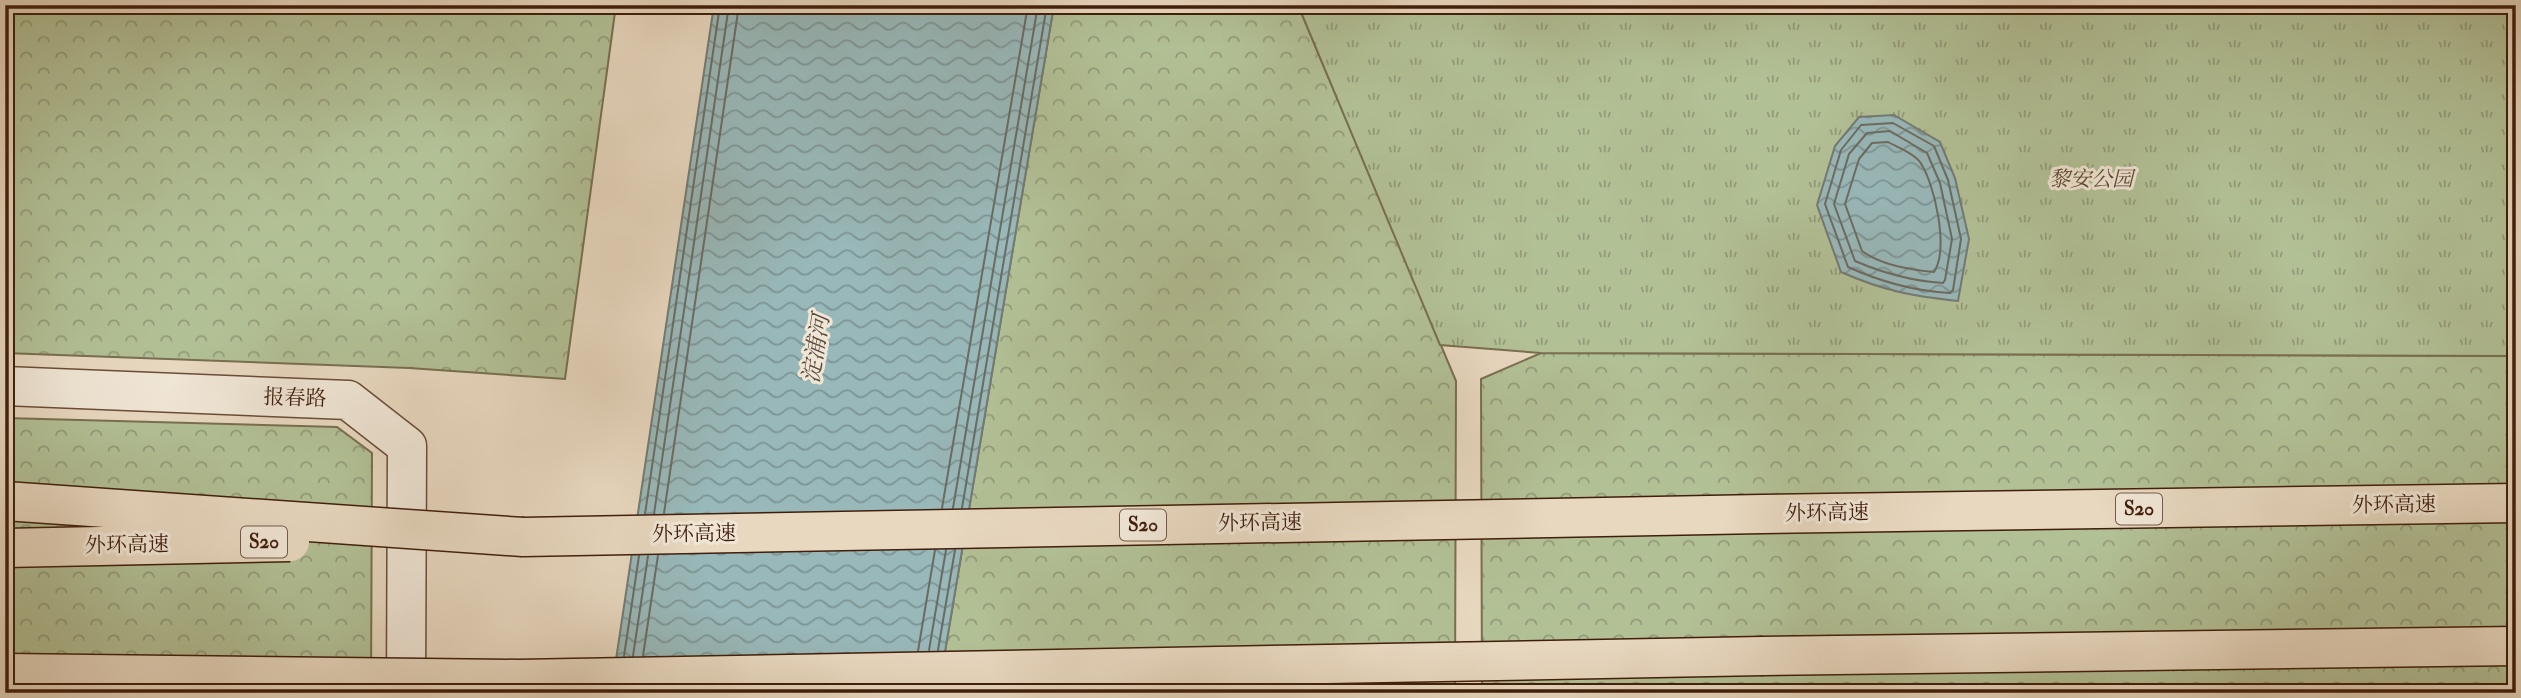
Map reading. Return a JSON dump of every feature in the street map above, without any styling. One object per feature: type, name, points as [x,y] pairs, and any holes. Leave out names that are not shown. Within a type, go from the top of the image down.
[{"type":"highway","points":[[5,501],[523,537]]},
{"type":"highway","name":"外环高速","points":[[5,548],[1762,514],[2516,503]]},
{"type":"highway","points":[[5,673],[519,679],[1763,656],[2516,646]]},
{"type":"highway","points":[[292,693],[519,679]]},
{"type":"street","name":"报春路","points":[[5,386],[348,400],[407,446],[406,693]]},
{"type":"green space","points":[[5,5],[616,5],[565,379],[409,368],[5,353]]},
{"type":"green space","points":[[1054,5],[1298,5],[1456,381],[1455,693],[938,693]]},
{"type":"green space","name":"黎安公园","points":[[1298,5],[2516,5],[2516,356],[1541,353],[1440,345]]},
{"type":"green space","points":[[1541,353],[2516,356],[2516,693],[1482,693],[1481,379]]},
{"type":"green space","points":[[5,418],[337,427],[372,453],[371,693],[5,693]]},
{"type":"water","name":"淀浦河","points":[[714,5],[1054,5],[938,693],[611,693]]},
{"type":"water","points":[[1894,115],[1940,142],[1955,178],[1969,239],[1958,301],[1898,292],[1841,272],[1817,205],[1835,146],[1859,117]]}]
